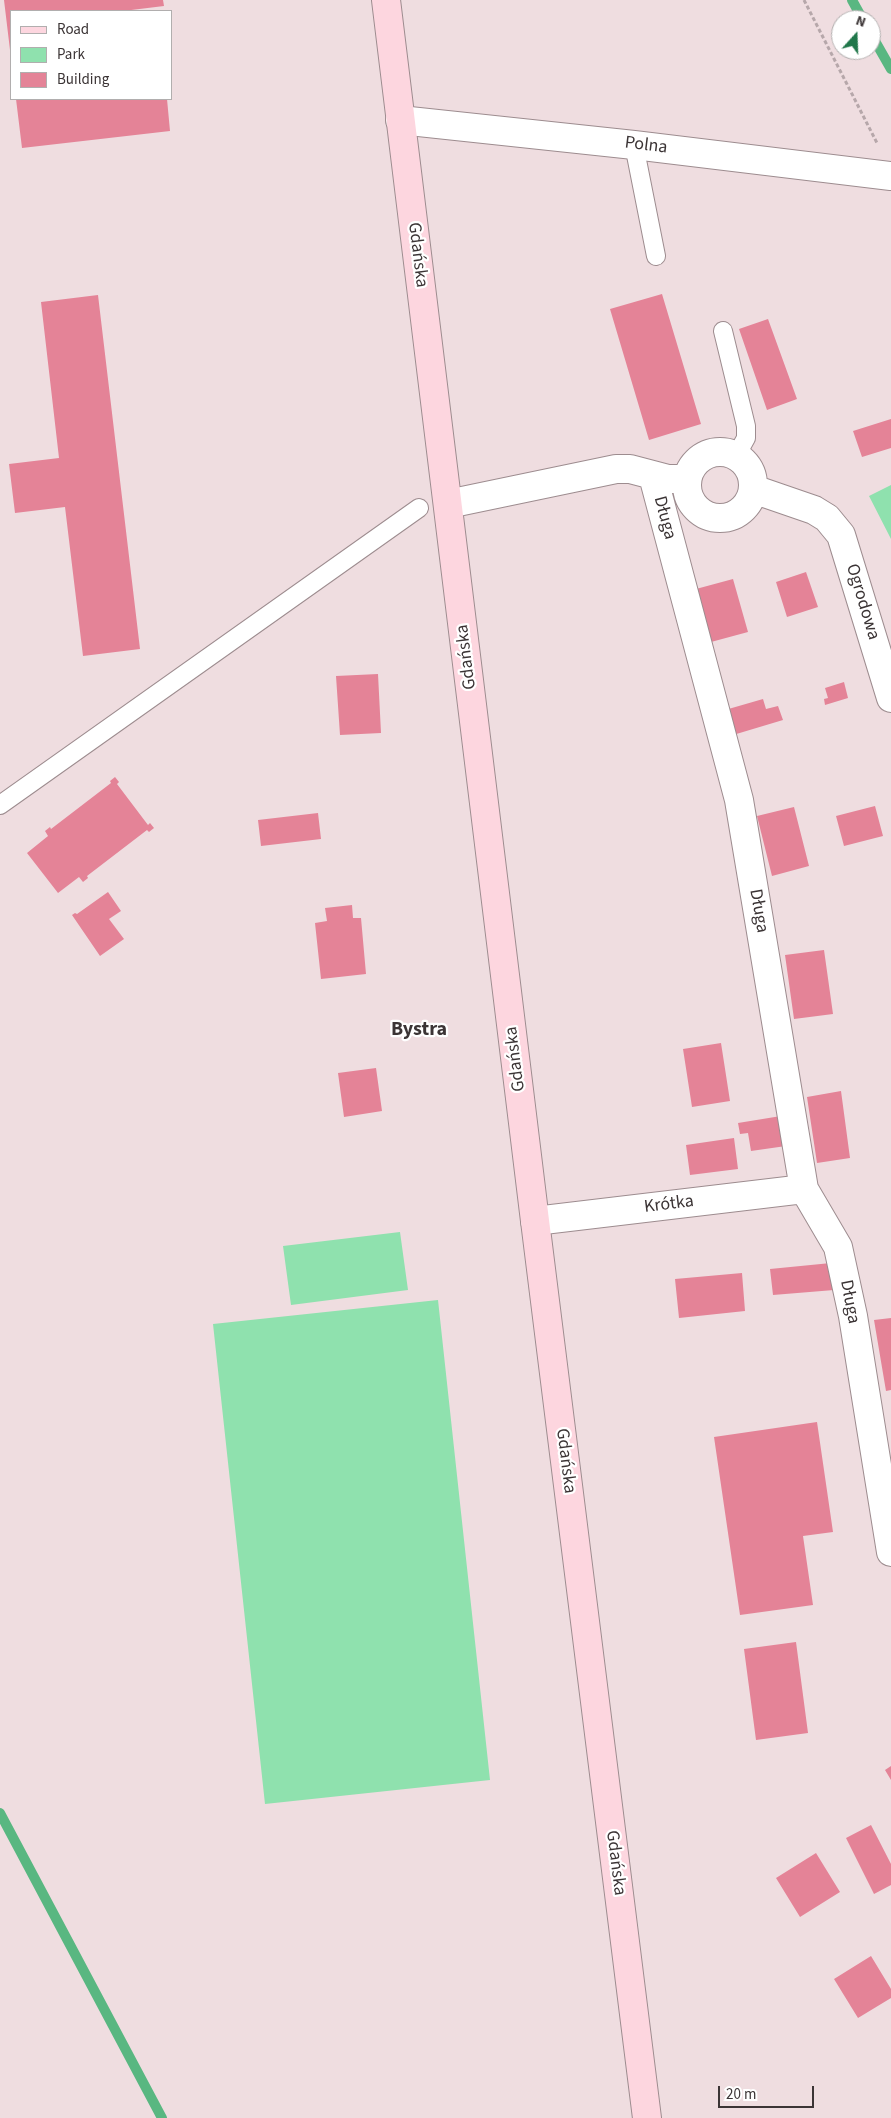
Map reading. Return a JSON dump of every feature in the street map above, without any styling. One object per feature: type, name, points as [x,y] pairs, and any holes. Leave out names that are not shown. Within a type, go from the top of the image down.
[{"type":"street","name":"Gdańska","points":[[386,0],[647,2118]]},
{"type":"street","name":"Polna","points":[[400,120],[634,145],[891,176]]},
{"type":"street","points":[[718,452],[736,456],[748,468],[752,476],[753,489],[746,505],[738,513],[728,517],[716,518],[706,515],[697,509],[690,500],[686,490],[687,479],[694,463],[709,453],[718,452]]},
{"type":"street","name":"Długa","points":[[448,504],[616,469],[630,468],[653,476],[739,800],[804,1189],[838,1247],[853,1316],[891,1552]]},
{"type":"street","points":[[653,476],[668,480],[687,479]]},
{"type":"street","name":"Ogrodowa","points":[[753,489],[814,510],[827,518],[841,535],[891,698]]},
{"type":"street","name":"Krótka","points":[[535,1221],[804,1189]]},
{"type":"lane","points":[[634,145],[656,256]]},
{"type":"lane","points":[[723,332],[746,426],[746,438],[736,456]]},
{"type":"lane","points":[[0,805],[419,508]]},
{"type":"path","points":[[804,0],[878,145]]},
{"type":"green space","points":[[891,485],[891,539],[869,496]]},
{"type":"green space","points":[[400,1232],[408,1290],[291,1305],[283,1246]]},
{"type":"green space","points":[[438,1300],[490,1780],[265,1804],[213,1324]]},
{"type":"building","points":[[4,0],[163,0],[164,6],[131,10],[10,10],[10,50]]},
{"type":"building","points":[[16,100],[167,100],[170,131],[22,148]]},
{"type":"building","points":[[662,294],[701,424],[649,440],[610,309]]},
{"type":"building","points":[[98,295],[140,649],[83,656],[65,507],[15,513],[9,464],[59,458],[41,302]]},
{"type":"building","points":[[768,319],[797,399],[767,410],[739,329]]},
{"type":"building","points":[[891,419],[891,448],[862,457],[853,431]]},
{"type":"building","points":[[806,572],[818,607],[787,617],[776,582]]},
{"type":"building","points":[[733,579],[748,632],[711,642],[696,589]]},
{"type":"building","points":[[378,674],[381,733],[340,735],[336,676]]},
{"type":"building","points":[[844,682],[848,698],[825,705],[824,699],[828,698],[825,688]]},
{"type":"building","points":[[763,699],[766,709],[778,706],[783,720],[733,735],[725,710]]},
{"type":"building","points":[[115,777],[119,782],[117,784],[148,825],[150,823],[154,828],[149,832],[147,830],[87,876],[88,878],[83,882],[79,877],[58,893],[27,853],[48,836],[45,831],[50,827],[51,829],[111,783],[110,781]]},
{"type":"building","points":[[875,806],[883,836],[844,846],[836,816]]},
{"type":"building","points":[[794,807],[809,866],[772,876],[757,816]]},
{"type":"building","points":[[318,813],[321,839],[261,846],[258,820]]},
{"type":"building","points":[[108,892],[121,911],[109,919],[124,939],[100,956],[72,915],[77,914]]},
{"type":"building","points":[[352,905],[353,918],[361,918],[366,974],[321,979],[315,923],[327,921],[325,908]]},
{"type":"building","points":[[824,950],[833,1014],[794,1019],[785,955]]},
{"type":"building","points":[[721,1043],[730,1101],[692,1107],[683,1049]]},
{"type":"building","points":[[376,1068],[382,1111],[344,1117],[338,1073]]},
{"type":"building","points":[[841,1091],[850,1158],[817,1163],[807,1097]]},
{"type":"building","points":[[781,1116],[786,1146],[751,1151],[748,1133],[740,1134],[738,1123]]},
{"type":"building","points":[[734,1138],[738,1169],[690,1175],[686,1145]]},
{"type":"building","points":[[831,1263],[834,1290],[773,1295],[770,1269]]},
{"type":"building","points":[[742,1273],[745,1311],[679,1318],[675,1279]]},
{"type":"building","points":[[891,1318],[891,1390],[886,1391],[874,1320]]},
{"type":"building","points":[[817,1422],[833,1532],[803,1536],[813,1605],[740,1615],[714,1437]]},
{"type":"building","points":[[796,1642],[808,1733],[756,1740],[744,1649]]},
{"type":"building","points":[[891,1766],[891,1780],[885,1770]]},
{"type":"building","points":[[871,1825],[891,1864],[891,1885],[874,1894],[846,1838]]},
{"type":"building","points":[[816,1853],[840,1892],[800,1917],[776,1878]]},
{"type":"building","points":[[871,1956],[891,1989],[891,1998],[858,2018],[834,1979]]},
{"type":"waterway","points":[[852,0],[858,10]]},
{"type":"waterway","points":[[881,52],[891,69]]},
{"type":"waterway","points":[[0,1813],[162,2118]]},
{"type":"district","name":"Bystra","points":[[419,1031]]}]
